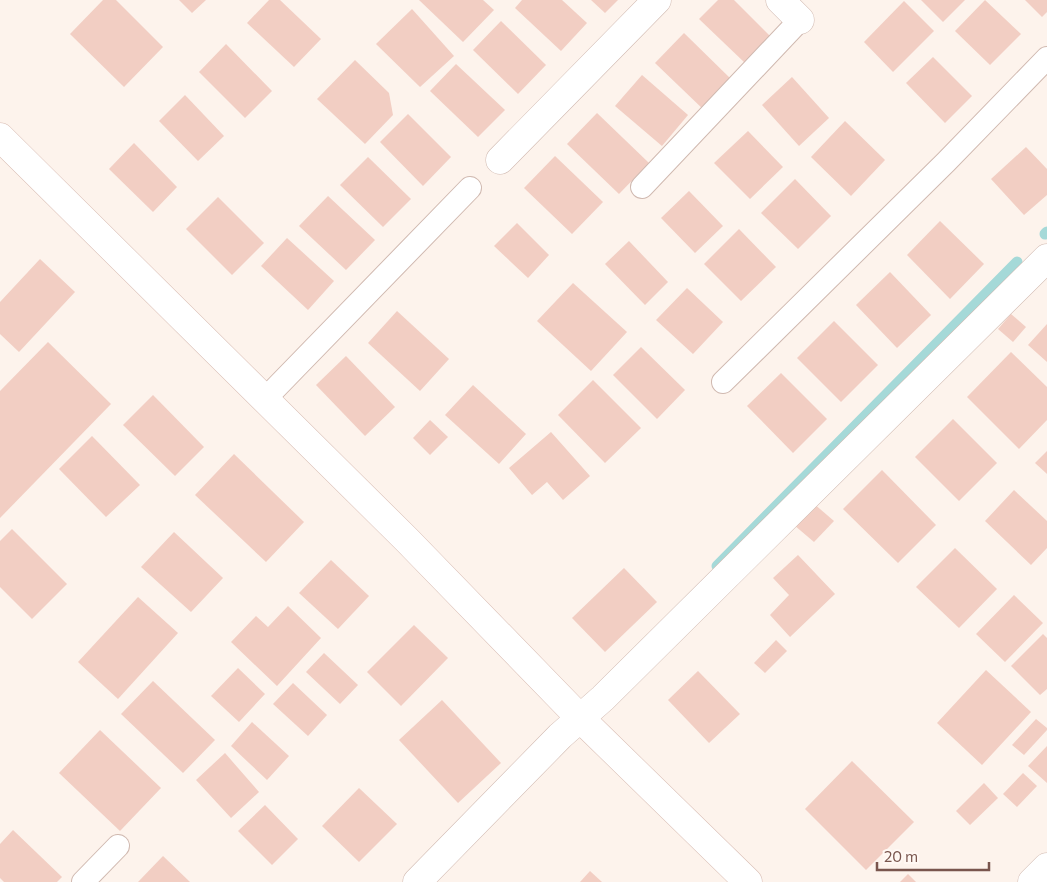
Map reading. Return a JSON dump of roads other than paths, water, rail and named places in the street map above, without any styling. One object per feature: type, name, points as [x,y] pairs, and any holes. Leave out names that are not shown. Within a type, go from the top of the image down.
[{"type":"street","points":[[500,160],[657,0]]},
{"type":"street","points":[[780,0],[800,20]]},
{"type":"street","points":[[0,137],[407,540],[580,718],[748,882]]},
{"type":"street","points":[[416,882],[553,743],[610,691],[1046,261]]},
{"type":"street","points":[[1032,882],[1047,867]]},
{"type":"lane","points":[[642,187],[800,20]]},
{"type":"lane","points":[[723,382],[946,162],[1047,58]]},
{"type":"lane","points":[[265,399],[470,188]]},
{"type":"lane","points":[[83,882],[118,846]]},
{"type":"waterway","points":[[717,566],[1017,262]]}]
